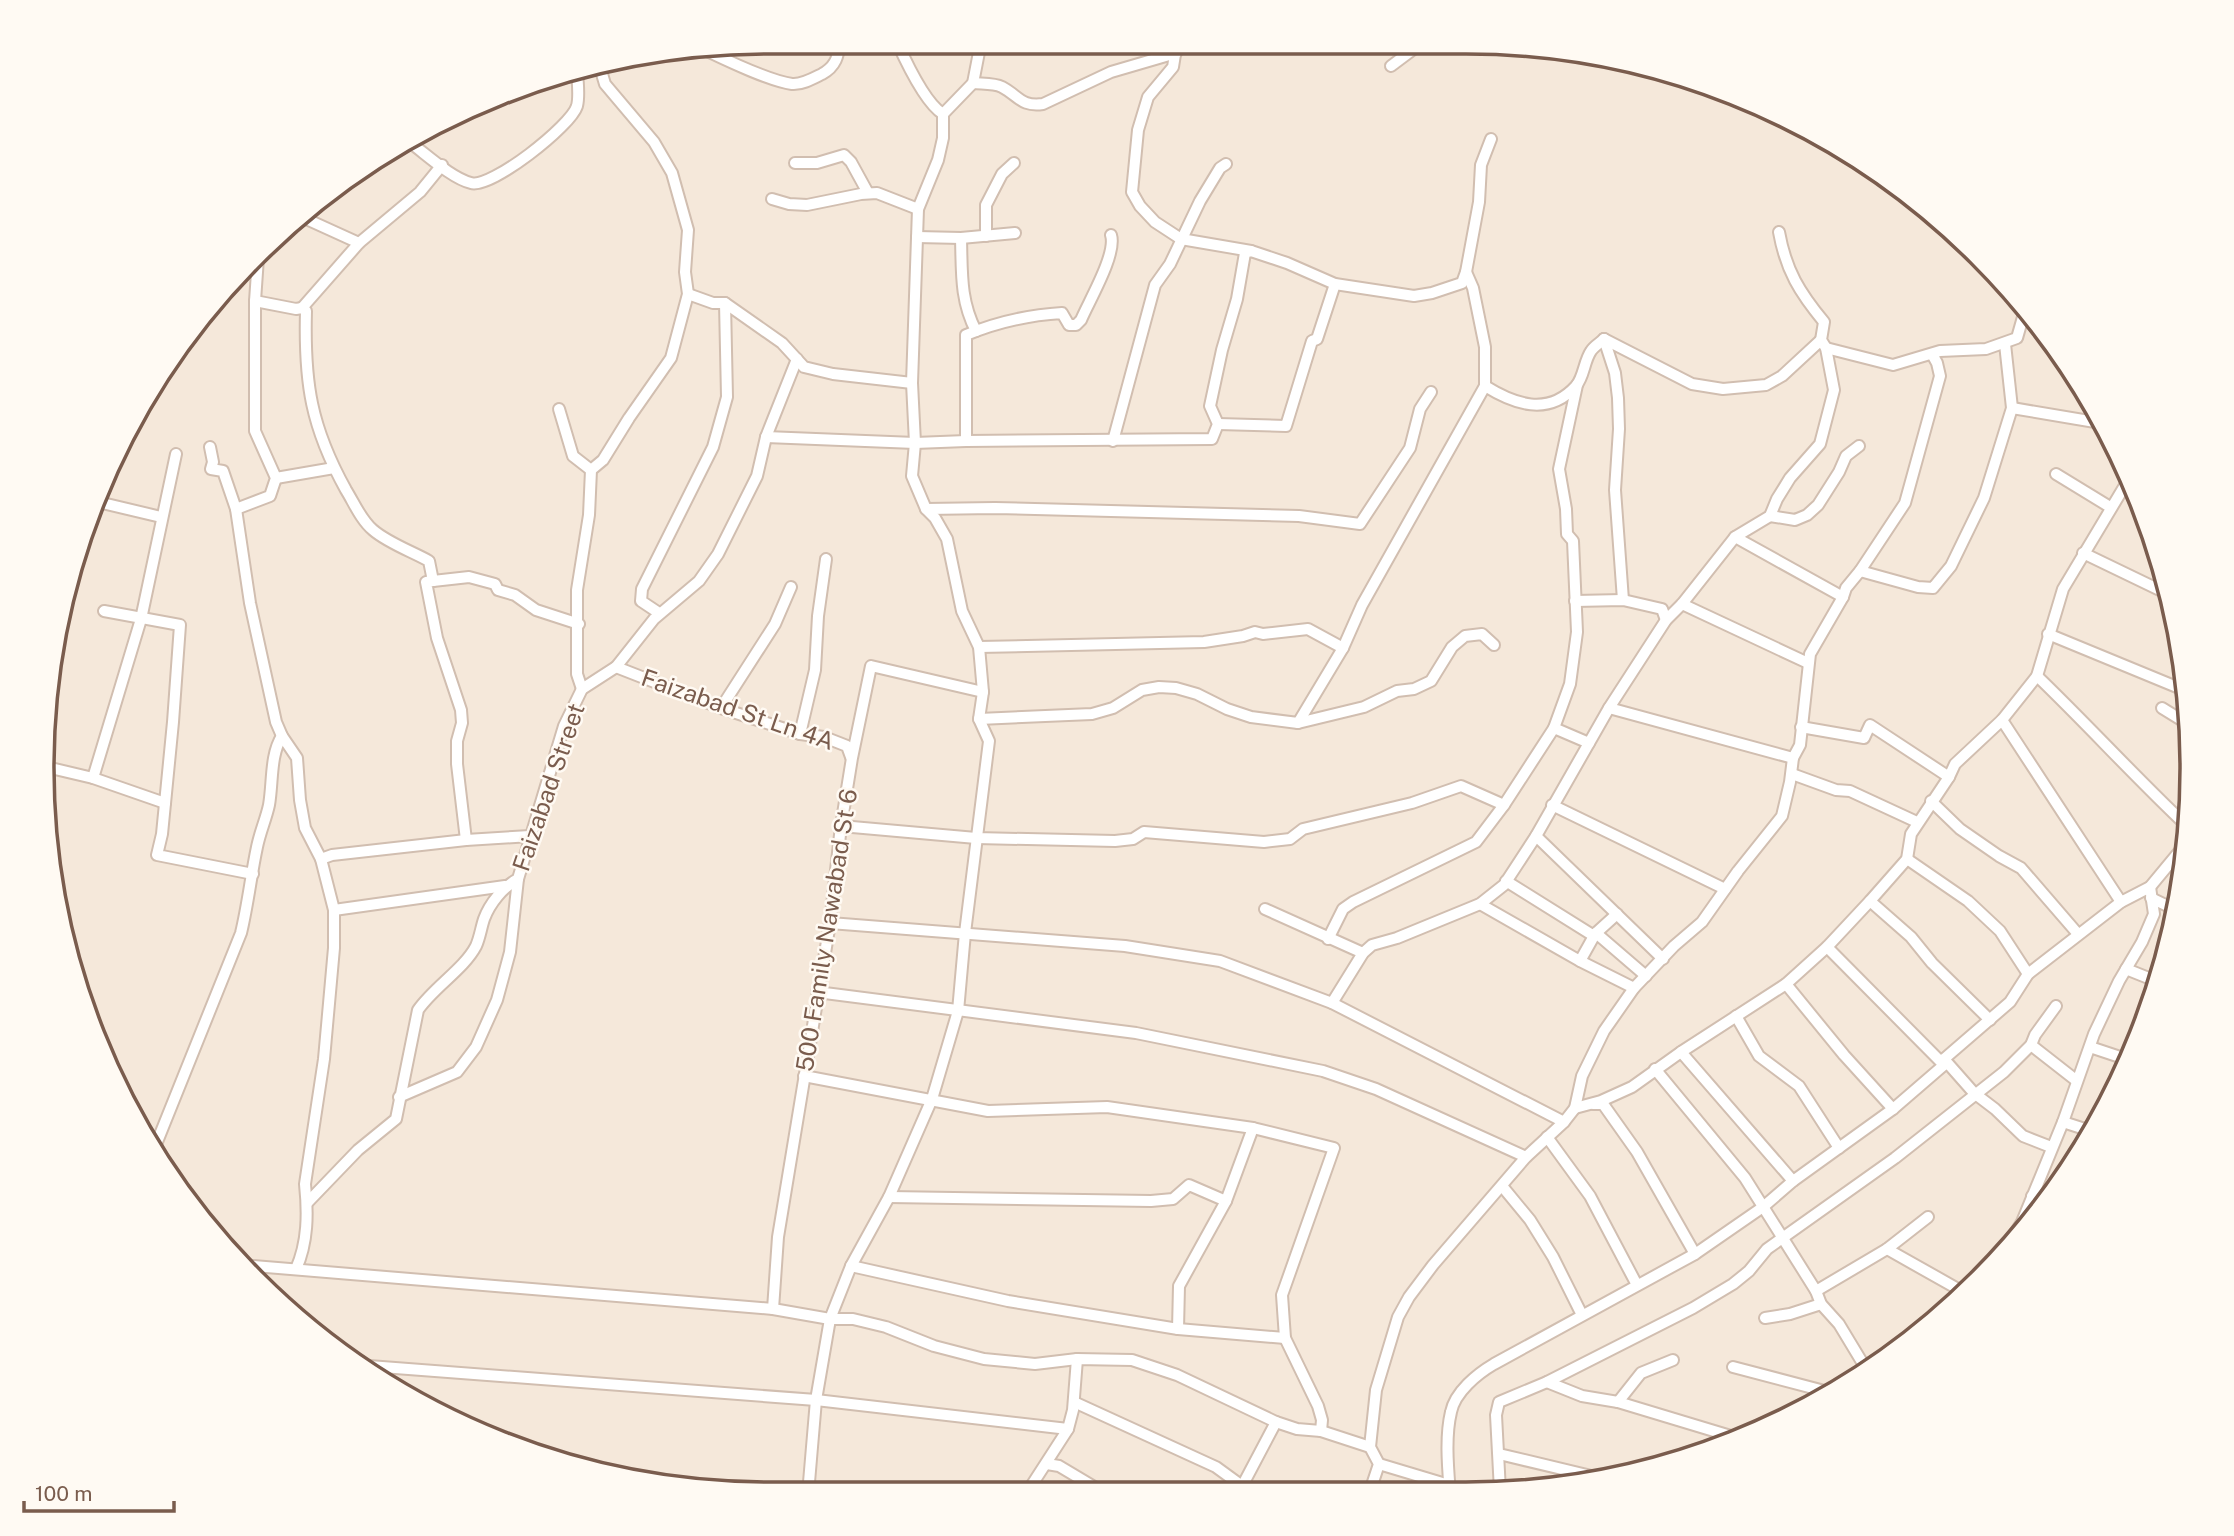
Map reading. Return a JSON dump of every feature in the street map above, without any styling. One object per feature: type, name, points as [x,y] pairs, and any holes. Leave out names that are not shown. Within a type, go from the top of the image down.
[{"type":"street","points":[[718,56],[794,85],[811,80],[829,70],[837,54]]},
{"type":"street","points":[[903,54],[925,92],[943,114]]},
{"type":"street","points":[[809,1482],[816,1400],[830,1319],[851,1266],[889,1197],[932,1099],[958,1011],[989,741],[979,719],[983,692],[979,647],[962,611],[947,539],[935,518],[926,509],[912,476],[915,443],[912,383],[918,209],[938,160],[943,138],[943,114],[973,83],[979,54]]},
{"type":"street","points":[[973,83],[1000,86],[1023,103],[1032,106],[1044,104],[1111,72],[1160,54]]},
{"type":"street","points":[[1176,54],[1173,67],[1149,97],[1138,131],[1132,192],[1140,206],[1154,222],[1181,239],[1251,251],[1335,284],[1414,296],[1462,283],[1479,202],[1480,165],[1491,139]]},
{"type":"street","points":[[1391,66],[1407,54]]},
{"type":"street","points":[[582,689],[577,674],[577,590],[589,514],[591,470],[603,460],[671,358],[688,294],[685,272],[688,230],[672,173],[654,142],[604,84],[602,75]]},
{"type":"street","points":[[417,147],[472,184],[481,184],[540,145],[568,122],[577,106],[578,81]]},
{"type":"street","points":[[795,163],[817,163],[844,155],[851,162],[868,193]]},
{"type":"street","points":[[986,236],[986,205],[1002,174],[1014,163]]},
{"type":"street","points":[[1113,440],[1155,285],[1170,264],[1220,167],[1226,164]]},
{"type":"street","points":[[302,308],[359,243],[420,192],[442,165]]},
{"type":"street","points":[[772,199],[807,205],[877,193],[918,209]]},
{"type":"street","points":[[310,221],[359,243]]},
{"type":"street","points":[[1332,1003],[1363,953],[1372,945],[1480,904],[1506,881],[1536,836],[1609,708],[1666,620],[1735,537],[1770,516],[1790,478],[1820,444],[1834,390],[1824,344],[1824,322],[1801,294],[1783,253],[1779,232]]},
{"type":"street","points":[[917,237],[961,238],[1014,233]]},
{"type":"street","points":[[966,441],[966,335],[1018,318],[1062,313],[1069,325],[1076,326],[1105,266],[1113,241],[1111,235]]},
{"type":"street","points":[[961,238],[966,312],[976,331]]},
{"type":"street","points":[[766,437],[915,443],[1212,439],[1218,424],[1210,406],[1237,299],[1245,253],[1251,251]]},
{"type":"street","points":[[236,509],[270,496],[276,478],[255,431],[257,269]]},
{"type":"street","points":[[1298,723],[1343,648],[1362,605],[1485,386],[1485,347],[1473,288],[1466,272]]},
{"type":"street","points":[[1218,424],[1286,426],[1312,341],[1317,339],[1335,284]]},
{"type":"street","points":[[688,294],[717,299],[782,343],[804,367],[833,374],[912,383]]},
{"type":"street","points":[[659,614],[641,601],[642,589],[713,447],[727,397],[717,299]]},
{"type":"street","points":[[255,301],[302,308],[306,311],[305,357],[314,414],[321,440],[334,468],[359,514],[373,530],[429,561],[433,581]]},
{"type":"street","points":[[1824,344],[1893,365],[1940,351],[1986,349],[2005,344],[2017,338],[2022,321]]},
{"type":"street","points":[[1604,340],[1692,384],[1723,389],[1766,385],[1824,344]]},
{"type":"street","points":[[1328,939],[1343,909],[1476,842],[1504,805],[1554,728],[1570,684],[1577,632],[1573,541],[1567,534],[1559,469],[1577,385],[1592,350],[1604,340]]},
{"type":"street","points":[[1604,340],[1615,373],[1618,398],[1615,490],[1623,600]]},
{"type":"street","points":[[1860,571],[1933,589],[1951,566],[1984,498],[2012,408],[2005,344]]},
{"type":"street","points":[[1428,1482],[1379,1464],[1370,1447],[1376,1390],[1398,1317],[1433,1265],[1526,1157],[1564,1122],[1575,1108],[1582,1076],[1604,1031],[1634,988],[1702,922],[1782,816],[1793,758],[1800,745],[1810,654],[1846,588],[1905,503],[1940,376],[1933,354]]},
{"type":"street","name":"Faizabad Street","points":[[307,1203],[358,1150],[396,1119],[418,1010],[476,946],[485,917],[505,886],[518,879],[564,726],[582,689],[616,667],[659,614],[699,581],[718,554],[757,476],[766,437],[797,359]]},
{"type":"street","points":[[1485,386],[1527,405],[1546,404],[1577,385]]},
{"type":"street","points":[[926,509],[1023,508],[1299,516],[1360,524],[1410,447],[1420,409],[1431,392]]},
{"type":"street","points":[[559,408],[573,456],[591,470]]},
{"type":"street","points":[[2012,408],[2089,421]]},
{"type":"street","points":[[1770,516],[1795,520],[1807,515],[1818,505],[1846,456],[1859,446]]},
{"type":"street","points":[[209,447],[213,462],[211,469],[223,471],[236,509],[250,603],[276,722],[297,758],[305,828],[321,859],[334,910],[334,947],[324,1059],[305,1184],[307,1203],[304,1249],[296,1269]]},
{"type":"street","points":[[93,778],[141,619],[176,454]]},
{"type":"street","points":[[276,478],[334,468]]},
{"type":"street","points":[[2056,474],[2110,507]]},
{"type":"street","points":[[1575,1108],[1632,1087],[1655,1069],[1786,984],[1827,947],[1870,901],[1907,859],[1910,834],[1950,777],[1955,764],[2002,720],[2037,676],[2063,589],[2122,489]]},
{"type":"street","points":[[106,504],[161,517]]},
{"type":"street","points":[[1735,537],[1843,597]]},
{"type":"street","points":[[2083,553],[2156,588]]},
{"type":"street","points":[[800,734],[815,670],[818,616],[826,559]]},
{"type":"street","points":[[466,840],[457,764],[461,710],[437,638],[426,582],[469,577],[495,584],[498,590],[515,595],[536,610],[579,624]]},
{"type":"street","points":[[721,708],[775,624],[791,587]]},
{"type":"street","points":[[1575,601],[1623,600],[1662,609],[1666,620]]},
{"type":"street","points":[[1682,604],[1808,663]]},
{"type":"street","points":[[104,611],[180,625],[165,803],[157,855],[253,874]]},
{"type":"street","points":[[979,647],[1204,642],[1255,632],[1263,634],[1308,629],[1343,648]]},
{"type":"street","points":[[979,719],[1092,714],[1113,708],[1142,690],[1159,687],[1197,694],[1227,709],[1251,716],[1298,723],[1364,707],[1397,691],[1414,689],[1431,681],[1452,647],[1465,636],[1482,634],[1494,645]]},
{"type":"street","points":[[2048,634],[2175,686]]},
{"type":"street","name":"500 Family Nawabad St 6","points":[[774,1309],[778,1237],[830,923],[852,758],[871,666],[983,692]]},
{"type":"street","name":"Faizabad St Ln 4A","points":[[616,667],[721,708],[800,734],[824,737],[847,746],[852,758]]},
{"type":"street","points":[[2037,676],[2178,817]]},
{"type":"street","points":[[1609,708],[1793,758]]},
{"type":"street","points":[[2162,708],[2178,718]]},
{"type":"street","points":[[2002,720],[2121,902]]},
{"type":"street","points":[[1801,727],[1864,738],[1870,725],[1950,777]]},
{"type":"street","points":[[1554,728],[1589,743]]},
{"type":"street","points":[[158,1138],[241,933],[260,832],[269,807],[275,747],[282,736]]},
{"type":"street","points":[[54,769],[93,778],[165,803]]},
{"type":"street","points":[[1791,774],[1836,790],[1850,791],[1917,822]]},
{"type":"street","points":[[841,826],[976,838],[1115,841],[1133,839],[1144,832],[1264,842],[1290,839],[1303,830],[1423,800],[1461,786],[1504,805]]},
{"type":"street","points":[[1931,801],[1960,829],[2021,868],[2078,934]]},
{"type":"street","points":[[1552,805],[1725,889]]},
{"type":"street","points":[[321,859],[332,855],[466,840],[530,836]]},
{"type":"street","points":[[1536,836],[1663,958]]},
{"type":"street","points":[[1907,859],[1968,901],[2000,930],[2028,974]]},
{"type":"street","points":[[1449,1482],[1451,1409],[1469,1381],[1494,1364],[1695,1254],[1763,1207],[1793,1181],[1893,1109],[2010,1002],[2028,974],[2121,902],[2151,893],[2174,860]]},
{"type":"street","points":[[399,1097],[457,1072],[476,1046],[497,1000],[510,951],[518,879]]},
{"type":"street","points":[[1506,881],[1595,934],[1646,976]]},
{"type":"street","points":[[334,910],[505,886]]},
{"type":"street","points":[[2151,893],[2167,903]]},
{"type":"street","points":[[2027,1209],[2090,1047],[2154,914],[2151,893]]},
{"type":"street","points":[[1870,901],[1910,937],[1932,963],[1990,1020]]},
{"type":"street","points":[[1480,904],[1580,961],[1634,988]]},
{"type":"street","points":[[1265,909],[1363,953]]},
{"type":"street","points":[[1580,961],[1595,934],[1617,914]]},
{"type":"street","points":[[830,923],[1125,946],[1220,961],[1332,1003],[1564,1122]]},
{"type":"street","points":[[1827,947],[1974,1093],[2023,1136],[2051,1147]]},
{"type":"street","points":[[2126,969],[2148,978]]},
{"type":"street","points":[[1786,984],[1844,1055],[1893,1109]]},
{"type":"street","points":[[817,992],[1136,1033],[1323,1071],[1376,1089],[1526,1157]]},
{"type":"street","points":[[1500,1481],[1496,1415],[1499,1402],[1547,1382],[1693,1308],[1749,1271],[1767,1249],[1895,1158],[2004,1072],[2031,1045],[2056,1006]]},
{"type":"street","points":[[1736,1016],[1759,1056],[1799,1086],[1839,1148]]},
{"type":"street","points":[[2031,1045],[2077,1081]]},
{"type":"street","points":[[2090,1047],[2118,1056]]},
{"type":"street","points":[[1681,1052],[1793,1181]]},
{"type":"street","points":[[1655,1069],[1745,1178],[1816,1291],[1821,1304],[1839,1324],[1862,1362]]},
{"type":"street","points":[[804,1076],[988,1111],[1107,1107],[1253,1128],[1334,1148],[1282,1295],[1285,1338],[1318,1406],[1322,1420],[1321,1431]]},
{"type":"street","points":[[1590,1104],[1603,1104],[1630,1142],[1695,1254]]},
{"type":"street","points":[[2063,1122],[2082,1128]]},
{"type":"street","points":[[1178,1329],[1179,1286],[1226,1201],[1253,1128]]},
{"type":"street","points":[[1547,1137],[1590,1196],[1637,1285]]},
{"type":"street","points":[[889,1197],[1151,1200],[1173,1199],[1189,1185],[1226,1201]]},
{"type":"street","points":[[1502,1186],[1530,1220],[1553,1257],[1582,1315]]},
{"type":"street","points":[[2032,1196],[2036,1197]]},
{"type":"street","points":[[1816,1291],[1887,1249],[1928,1217]]},
{"type":"street","points":[[1887,1249],[1955,1288]]},
{"type":"street","points":[[257,1266],[774,1309],[830,1319],[853,1319],[886,1327],[934,1346],[984,1359],[1035,1364],[1077,1359],[1132,1360],[1177,1376],[1276,1422],[1297,1429],[1321,1431],[1370,1447]]},
{"type":"street","points":[[851,1266],[1009,1301],[1178,1329],[1285,1338]]},
{"type":"street","points":[[1765,1318],[1790,1314],[1821,1304]]},
{"type":"street","points":[[1034,1482],[1068,1429],[1074,1402],[1077,1359]]},
{"type":"street","points":[[1618,1402],[1641,1373],[1673,1360]]},
{"type":"street","points":[[380,1367],[816,1400],[1068,1429]]},
{"type":"street","points":[[1733,1367],[1817,1389]]},
{"type":"street","points":[[1547,1382],[1582,1396],[1618,1402],[1722,1433]]},
{"type":"street","points":[[1074,1402],[1216,1466],[1233,1482]]},
{"type":"street","points":[[1245,1482],[1276,1422]]},
{"type":"street","points":[[1499,1454],[1578,1473]]},
{"type":"street","points":[[1047,1464],[1059,1466],[1086,1482]]},
{"type":"street","points":[[1373,1482],[1379,1464]]},
{"type":"shaded area","points":[[1466,54],[1559,60],[1605,68],[1695,92],[1782,128],[1823,150],[1901,202],[1971,263],[2003,297],[2059,371],[2106,452],[2125,495],[2142,539],[2166,629],[2174,675],[2180,768],[2174,861],[2166,907],[2142,997],[2125,1041],[2106,1084],[2059,1165],[2003,1239],[1971,1273],[1901,1334],[1823,1386],[1782,1408],[1695,1444],[1605,1468],[1559,1476],[1466,1482],[768,1482],[675,1476],[629,1468],[539,1444],[495,1427],[452,1408],[371,1361],[297,1305],[263,1273],[202,1203],[150,1125],[128,1084],[92,997],[68,907],[56,815],[56,721],[68,629],[92,539],[128,452],[150,411],[202,333],[263,263],[333,202],[411,150],[452,128],[539,92],[629,68],[721,56]]}]
